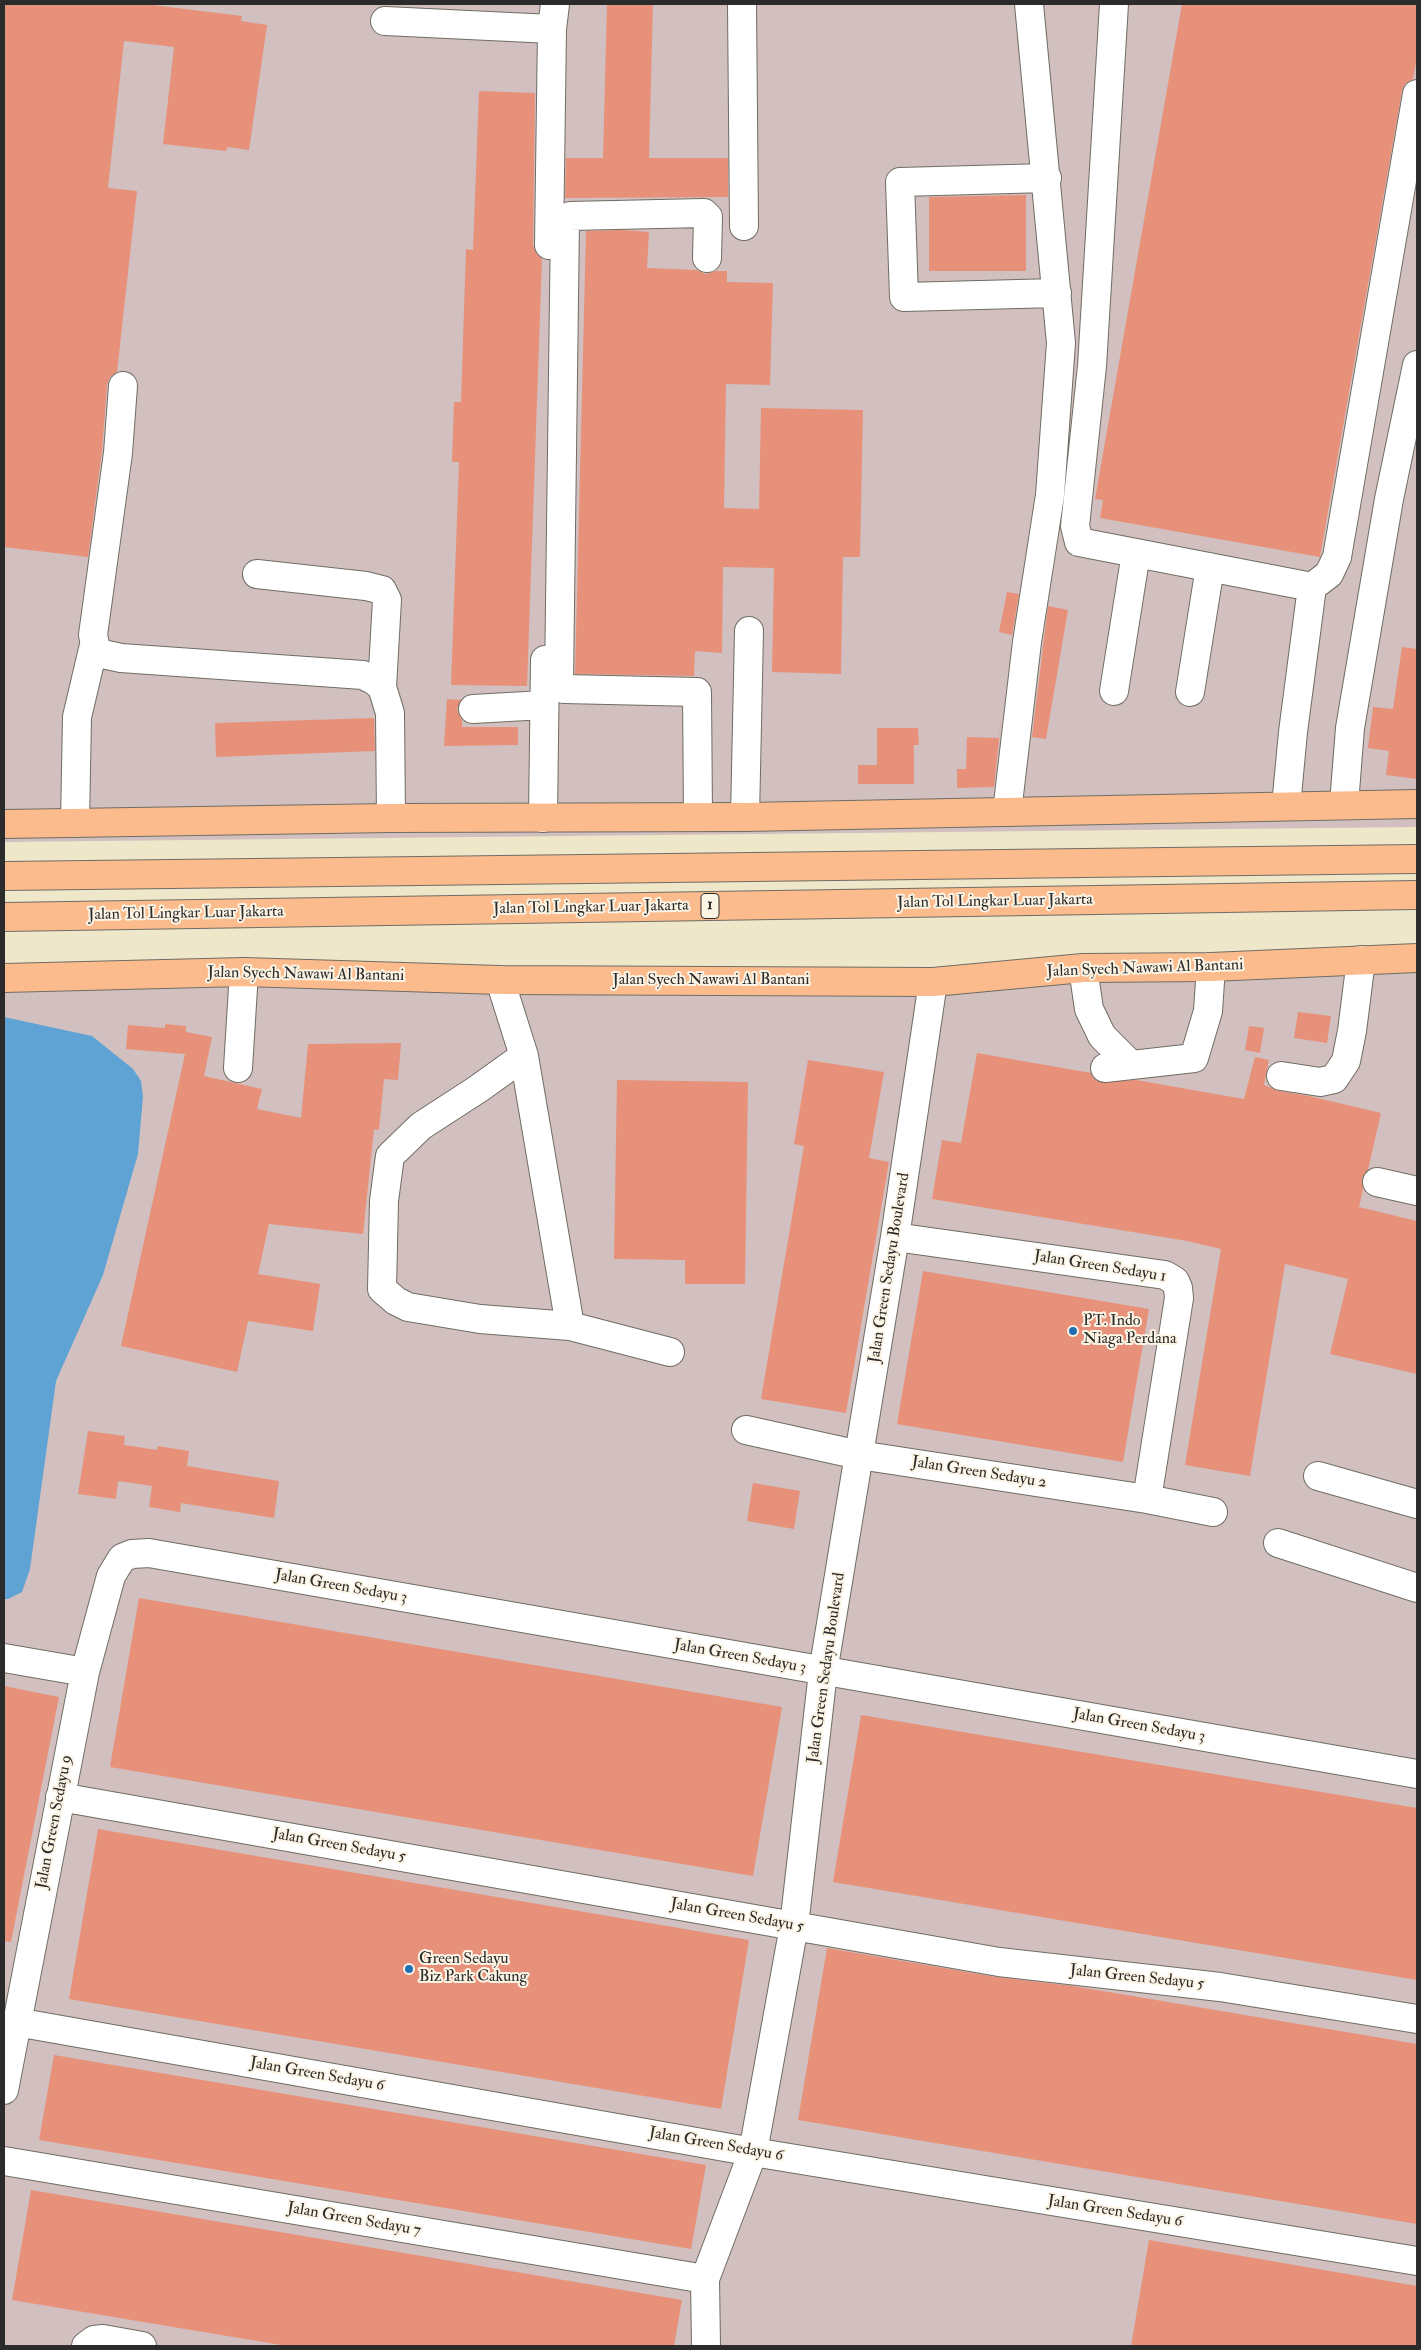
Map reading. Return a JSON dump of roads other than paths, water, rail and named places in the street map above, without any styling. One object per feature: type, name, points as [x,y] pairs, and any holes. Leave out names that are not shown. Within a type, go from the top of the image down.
[{"type":"highway","points":[[4,824],[391,818],[745,817],[1417,804]]},
{"type":"highway","points":[[4,876],[1417,859]]},
{"type":"highway","name":"Jalan Tol Lingkar Luar Jakarta","points":[[4,917],[1417,895]]},
{"type":"highway","name":"Jalan Syech Nawawi Al Bantani","points":[[4,978],[244,972],[500,980],[933,982],[1083,968],[1211,967],[1417,958]]},
{"type":"street","points":[[742,4],[744,226]]},
{"type":"street","points":[[1007,812],[1027,642],[1050,495],[1061,343],[1047,178],[1029,4]]},
{"type":"street","points":[[1114,4],[1092,366],[1075,526],[1079,542],[1312,586],[1329,574],[1337,557],[1417,94]]},
{"type":"street","points":[[384,21],[553,16],[543,818]]},
{"type":"street","points":[[1047,178],[900,182],[904,297],[1057,293]]},
{"type":"street","points":[[698,817],[697,692],[564,689],[559,682],[564,220],[570,216],[704,213],[708,217],[707,258]]},
{"type":"street","points":[[1344,804],[1346,758],[1350,728],[1389,499],[1417,365]]},
{"type":"street","points":[[75,823],[77,717],[94,645],[93,636],[118,453],[123,386]]},
{"type":"street","points":[[1114,691],[1136,553]]},
{"type":"street","points":[[1190,692],[1210,567]]},
{"type":"street","points":[[257,574],[366,586],[382,590],[387,600],[382,687],[390,713],[391,818]]},
{"type":"street","points":[[1286,806],[1312,586]]},
{"type":"street","points":[[745,817],[749,632]]},
{"type":"street","points":[[94,645],[98,653],[121,658],[363,675],[382,687]]},
{"type":"street","points":[[473,709],[544,705]]},
{"type":"street","points":[[1281,1076],[1320,1082],[1334,1079],[1346,1062],[1361,960]]},
{"type":"street","points":[[1083,968],[1089,1009],[1118,1067],[1190,1059],[1196,1056],[1208,1011],[1211,967]]},
{"type":"street","points":[[238,1068],[244,972]]},
{"type":"street","points":[[500,980],[524,1056],[570,1326]]},
{"type":"street","name":"Jalan Green Sedayu Boulevard","points":[[706,2346],[705,2279],[753,2152],[794,1926],[823,1672],[895,1236],[933,982]]},
{"type":"street","points":[[524,1056],[478,1090],[421,1126],[390,1156],[384,1201],[382,1290],[396,1301],[408,1307],[480,1319],[570,1326],[670,1352]]},
{"type":"street","points":[[1377,1182],[1417,1191]]},
{"type":"street","name":"Jalan Green Sedayu 1","points":[[895,1236],[1165,1275],[1175,1280],[1179,1298],[1147,1498]]},
{"type":"street","name":"Jalan Green Sedayu 2","points":[[746,1430],[859,1455],[1147,1498],[1214,1512]]},
{"type":"street","points":[[1318,1476],[1417,1504]]},
{"type":"street","points":[[1278,1543],[1417,1588]]},
{"type":"street","name":"Jalan Green Sedayu 3","points":[[122,1558],[132,1554],[149,1553],[823,1672],[1417,1774]]},
{"type":"street","name":"Jalan Green Sedayu 9","points":[[4,2090],[85,1672],[111,1576],[122,1558]]},
{"type":"street","points":[[4,1658],[85,1672]]},
{"type":"street","name":"Jalan Green Sedayu 5","points":[[60,1797],[999,1962],[1220,1987],[1417,2019]]},
{"type":"street","name":"Jalan Green Sedayu 6","points":[[16,2022],[753,2152],[1417,2261]]},
{"type":"street","name":"Jalan Green Sedayu 7","points":[[4,2160],[705,2279]]},
{"type":"street","points":[[86,2346],[94,2340],[103,2339],[142,2346]]},
{"type":"water","points":[[4,1017],[92,1036],[133,1069],[141,1081],[143,1096],[138,1154],[103,1275],[56,1381],[30,1569],[22,1592],[8,1599],[4,1599]]},
{"type":"place","name":"PT. Indo Niaga Perdana","points":[[1073,1331]]},
{"type":"place","name":"Green Sedayu Biz Park Cakung","points":[[409,1969]]}]
